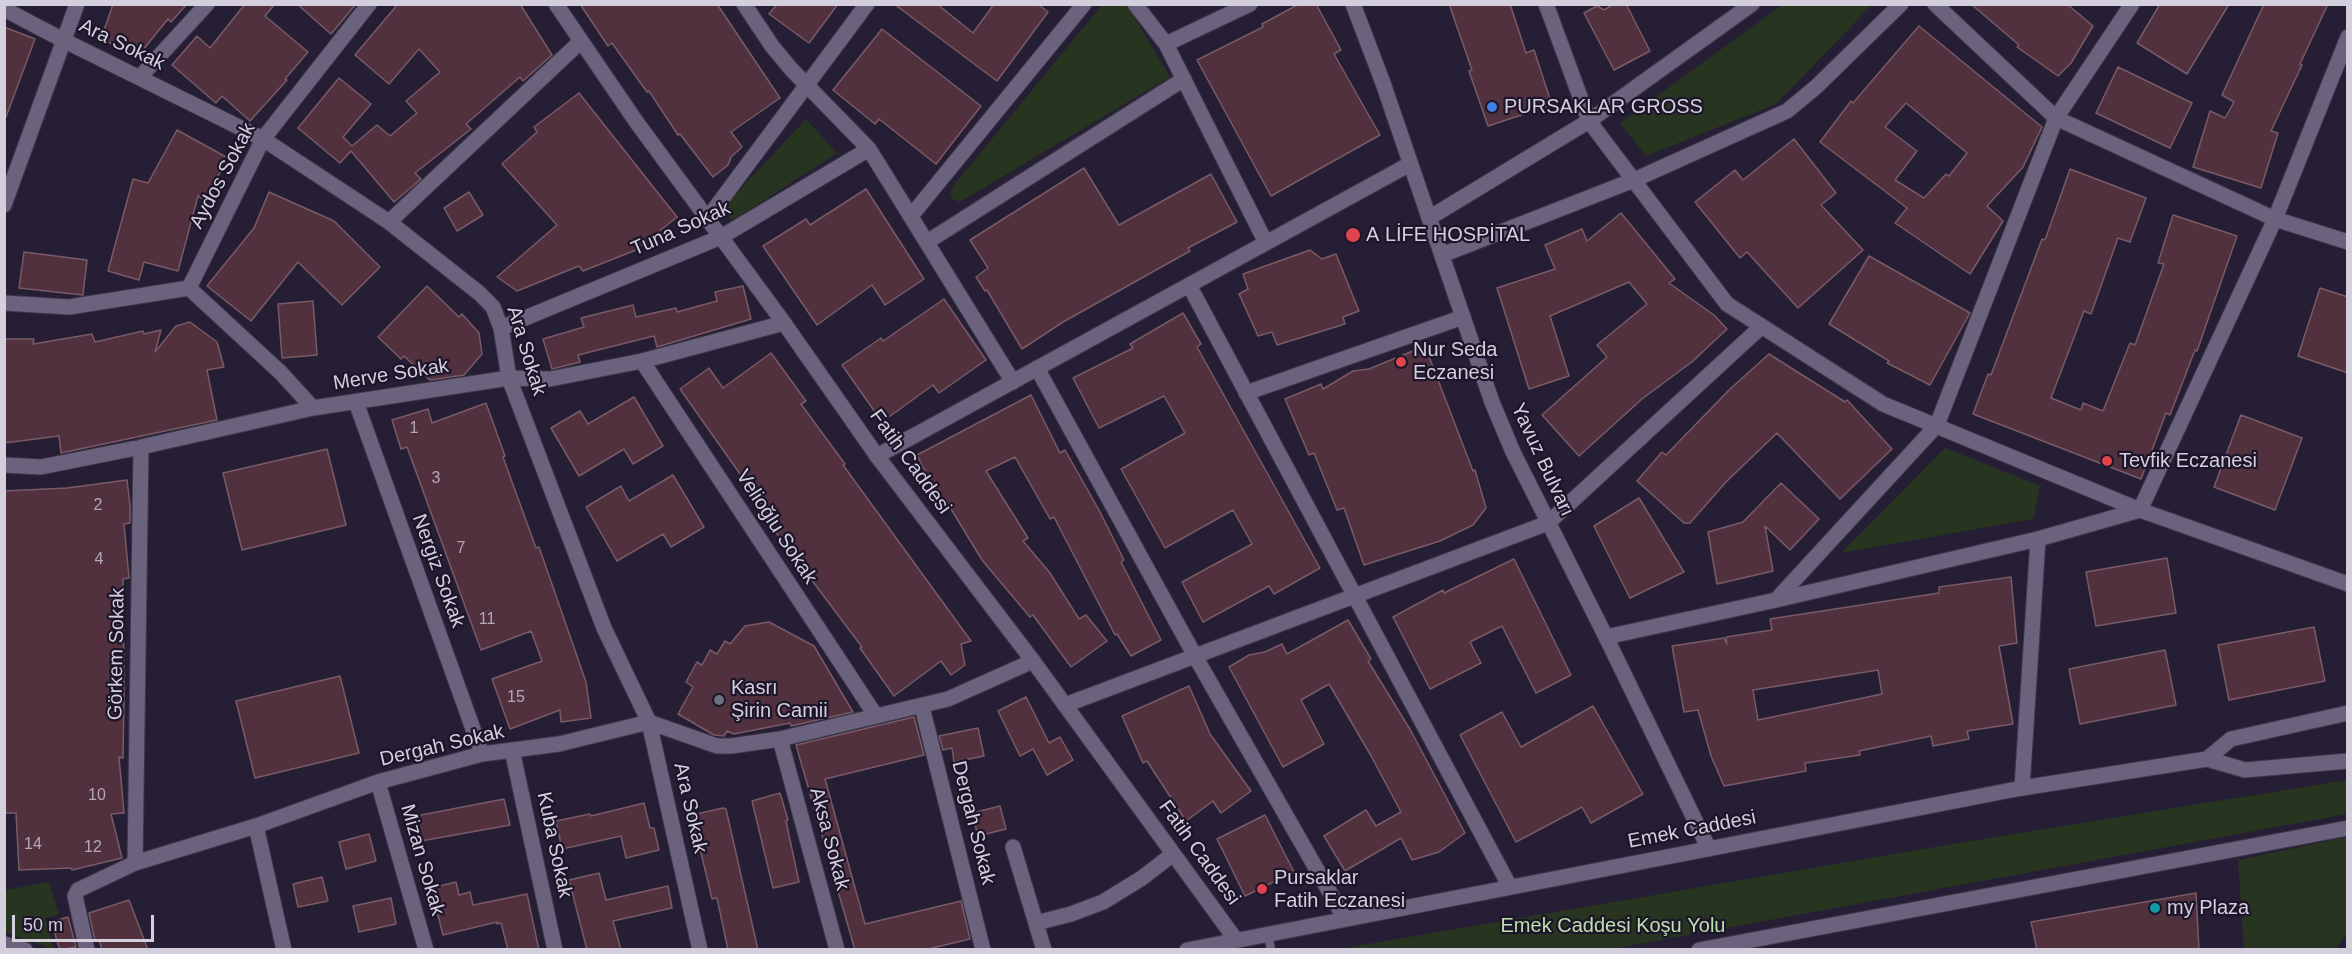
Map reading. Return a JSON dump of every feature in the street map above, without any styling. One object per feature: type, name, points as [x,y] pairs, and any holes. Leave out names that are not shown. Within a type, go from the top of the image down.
[{"type":"street","points":[[4,205],[9,182],[77,4]]},
{"type":"street","points":[[140,77],[207,4]]},
{"type":"street","name":"Aydos Sokak","points":[[189,288],[263,139],[369,4]]},
{"type":"street","name":"Fatih Caddesi","points":[[556,4],[580,42],[784,323],[877,456],[1033,661],[1236,940]]},
{"type":"street","points":[[744,4],[772,46],[806,87],[869,149],[1013,382]]},
{"type":"street","name":"Tuna Sokak","points":[[707,219],[867,4]]},
{"type":"street","points":[[911,216],[1084,4]]},
{"type":"street","points":[[1135,4],[1166,44],[1266,243]]},
{"type":"street","points":[[1166,44],[1250,4]]},
{"type":"street","name":"Yavuz Bulvarı","points":[[1353,4],[1363,27],[1500,422],[1709,849]]},
{"type":"street","points":[[1546,4],[1589,121],[1727,304],[1883,404],[2140,510],[2348,584]]},
{"type":"street","points":[[1429,218],[1589,121],[1752,4]]},
{"type":"street","points":[[1442,255],[1634,180],[1787,111],[1816,87],[1901,4]]},
{"type":"street","points":[[1935,4],[2056,118],[2275,219],[2348,242]]},
{"type":"street","points":[[1776,600],[1937,425],[2056,118],[2132,4]]},
{"type":"street","name":"Ara Sokak","points":[[4,9],[263,139],[389,222],[479,293],[493,307],[501,328],[509,378],[604,628],[649,722],[700,950]]},
{"type":"street","points":[[1606,637],[1776,600],[2038,538],[2140,510],[2275,219],[2348,37]]},
{"type":"street","points":[[389,222],[580,42]]},
{"type":"street","points":[[927,242],[1184,79]]},
{"type":"street","name":"Tuna Sokak","points":[[501,328],[721,237],[869,149]]},
{"type":"street","points":[[877,456],[1410,164]]},
{"type":"street","points":[[1189,285],[1510,887]]},
{"type":"street","points":[[4,303],[69,307],[126,300],[189,288],[281,373],[313,408]]},
{"type":"street","points":[[1246,393],[1463,317]]},
{"type":"street","name":"Merve Sokak","points":[[4,465],[41,467],[313,408],[509,378],[550,379],[642,361],[784,323]]},
{"type":"street","points":[[1065,705],[1548,523],[1762,326]]},
{"type":"street","name":"Velioğlu Sokak","points":[[642,361],[876,716]]},
{"type":"street","points":[[1037,368],[1195,656],[1345,919]]},
{"type":"street","name":"Nergiz Sokak","points":[[356,402],[482,754]]},
{"type":"street","name":"Görkem Sokak","points":[[135,862],[141,447]]},
{"type":"street","points":[[2022,788],[2038,538]]},
{"type":"street","points":[[649,722],[717,746],[780,739],[948,699],[1033,661]]},
{"type":"street","name":"Dergah Sokak","points":[[922,707],[983,950]]},
{"type":"street","points":[[2207,759],[2231,739],[2348,712]]},
{"type":"street","name":"Dergah Sokak","points":[[87,950],[75,896],[78,890],[135,862],[256,826],[378,782],[482,754],[559,744],[649,722]]},
{"type":"street","name":"Aksa Sokak","points":[[780,739],[837,950]]},
{"type":"street","name":"Kuba Sokak","points":[[512,750],[555,950]]},
{"type":"street","name":"Emek Caddesi","points":[[1187,950],[2022,788],[2207,759],[2245,770],[2348,761]]},
{"type":"street","name":"Mizan Sokak","points":[[378,782],[426,950]]},
{"type":"street","points":[[256,826],[284,950]]},
{"type":"street","points":[[1699,950],[2348,828]]},
{"type":"street","points":[[1013,847],[1044,950]]},
{"type":"street","points":[[1036,923],[1071,914],[1103,902],[1142,878],[1173,854]]},
{"type":"street","points":[[4,944],[25,950]]},
{"type":"lane","points":[[1268,934],[1271,950]]},
{"type":"green space","points":[[1102,5],[1127,5],[1170,77],[960,202],[952,199],[950,194],[954,185]]},
{"type":"green space","points":[[1782,5],[1872,5],[1776,104],[1646,156],[1620,123]]},
{"type":"green space","points":[[806,119],[837,153],[735,219],[730,219],[728,208],[730,200]]},
{"type":"green space","points":[[1945,448],[2040,486],[2033,519],[1841,553]]},
{"type":"green space","name":"Emek Caddesi Koşu Yolu","points":[[2347,780],[2347,814],[1612,949],[1339,949],[1952,844]]},
{"type":"green space","points":[[2347,837],[2347,933],[2336,949],[2244,949],[2238,860]]},
{"type":"green space","points":[[49,882],[59,914],[45,918],[54,949],[5,933],[5,890]]},
{"type":"building","points":[[113,4],[187,4],[171,22],[168,19],[138,56],[101,39]]},
{"type":"building","points":[[245,4],[275,4],[265,16],[308,52],[285,79],[287,80],[250,121],[222,96],[216,103],[172,65],[197,36],[210,48]]},
{"type":"building","points":[[297,4],[356,4],[331,34]]},
{"type":"building","points":[[398,4],[520,4],[552,55],[523,81],[520,77],[466,124],[471,129],[415,173],[421,179],[394,202],[351,151],[340,163],[298,128],[339,78],[371,104],[343,137],[352,146],[377,125],[390,136],[417,113],[406,101],[440,72],[419,49],[389,84],[355,55]]},
{"type":"building","points":[[580,4],[717,4],[780,98],[731,132],[742,147],[731,157],[728,165],[713,177],[680,134],[678,135],[649,91],[647,92],[612,43],[608,46]]},
{"type":"building","points":[[777,4],[838,4],[809,43],[769,14]]},
{"type":"building","points":[[894,4],[937,4],[973,33],[994,4],[1038,4],[1048,12],[997,81]]},
{"type":"building","points":[[1299,4],[1316,4],[1341,50],[1334,54],[1380,135],[1271,196],[1197,60],[1263,27],[1262,24]]},
{"type":"building","points":[[1449,4],[1510,4],[1526,53],[1534,50],[1552,105],[1488,126],[1469,71],[1472,70]]},
{"type":"building","points":[[1614,4],[1626,4],[1650,51],[1614,70],[1584,13],[1597,6],[1604,10]]},
{"type":"building","points":[[1971,4],[2067,4],[2093,26],[2071,63],[2058,76],[2017,47],[2019,45]]},
{"type":"building","points":[[2160,4],[2229,4],[2187,74],[2137,43]]},
{"type":"building","points":[[2264,4],[2328,4],[2271,131],[2278,133],[2261,188],[2193,167],[2210,111],[2225,118],[2234,102],[2222,95]]},
{"type":"building","points":[[1919,26],[2042,127],[2023,167],[1987,206],[2003,221],[1970,274],[1895,223],[1907,208],[1820,142],[1851,101],[1853,103]],"holes":[[[1906,103],[1967,153],[1949,176],[1946,174],[1924,198],[1895,180],[1917,151],[1885,127]]]},
{"type":"building","points":[[4,27],[35,39],[6,117],[4,116]]},
{"type":"building","points":[[882,29],[981,106],[936,164],[879,119],[875,124],[833,90]]},
{"type":"building","points":[[2118,67],[2192,103],[2170,148],[2096,113]]},
{"type":"building","points":[[579,93],[677,217],[636,250],[583,271],[579,266],[517,291],[497,277],[557,225],[502,164],[537,132],[534,127]]},
{"type":"building","points":[[177,130],[228,158],[205,200],[198,196],[178,271],[144,262],[139,280],[108,271],[133,179],[148,183]]},
{"type":"building","points":[[1794,139],[1836,193],[1821,205],[1863,250],[1798,308],[1747,252],[1740,258],[1695,202],[1735,170],[1743,180]]},
{"type":"building","points":[[1084,168],[1119,225],[1211,174],[1237,222],[1188,248],[1190,251],[1063,322],[1022,349],[987,290],[985,291],[976,277],[988,268],[970,240]]},
{"type":"building","points":[[2070,169],[2146,198],[2130,242],[2118,238],[2091,314],[2084,311],[2051,398],[2081,410],[2083,403],[2103,411],[2130,343],[2135,345],[2164,264],[2158,263],[2173,215],[2237,236],[2197,351],[2195,350],[2170,415],[2166,413],[2141,479],[1973,414],[1988,374],[1991,375],[2042,239],[2045,240]]},
{"type":"building","points":[[866,189],[924,279],[885,305],[872,285],[817,325],[763,246],[806,219],[810,225]]},
{"type":"building","points":[[269,192],[334,221],[380,267],[342,305],[298,262],[251,321],[207,286],[254,228]]},
{"type":"building","points":[[469,192],[483,215],[457,231],[444,208]]},
{"type":"building","points":[[1621,213],[1675,279],[1669,283],[1714,315],[1727,329],[1693,361],[1642,399],[1579,456],[1542,415],[1607,357],[1597,345],[1647,304],[1629,282],[1550,316],[1569,376],[1529,389],[1497,288],[1555,269],[1545,245],[1582,229],[1587,241]]},
{"type":"building","points":[[1310,250],[1322,259],[1336,254],[1359,311],[1343,317],[1345,324],[1277,345],[1272,332],[1258,336],[1239,294],[1248,289],[1243,274]]},
{"type":"building","points":[[24,252],[87,260],[83,295],[19,288]]},
{"type":"building","points":[[1869,256],[1970,313],[1930,385],[1887,363],[1889,361],[1829,324]]},
{"type":"building","points":[[427,286],[459,317],[462,314],[479,333],[482,354],[464,375],[430,380],[404,356],[401,359],[378,337]]},
{"type":"building","points":[[743,286],[751,319],[657,347],[654,336],[578,355],[580,362],[552,369],[543,339],[584,327],[581,318],[633,305],[636,317],[676,308],[677,312],[717,301],[715,292]]},
{"type":"building","points":[[2320,288],[2348,297],[2348,373],[2298,356]]},
{"type":"building","points":[[944,299],[986,360],[939,393],[933,385],[882,422],[842,365],[881,338],[883,341]]},
{"type":"building","points":[[313,301],[317,355],[282,358],[278,304]]},
{"type":"building","points":[[1183,313],[1201,344],[1197,347],[1320,568],[1274,594],[1269,586],[1203,622],[1182,582],[1252,544],[1233,510],[1165,548],[1121,469],[1185,433],[1164,396],[1099,428],[1073,378],[1133,348],[1130,344]]},
{"type":"building","points":[[190,322],[217,342],[224,367],[207,370],[217,420],[61,453],[59,436],[4,443],[4,339],[34,339],[33,344],[92,334],[95,342],[143,331],[144,334],[161,330],[155,352],[176,326]]},
{"type":"building","points":[[1425,346],[1473,471],[1475,470],[1486,508],[1473,525],[1440,541],[1364,565],[1344,508],[1337,510],[1314,453],[1309,455],[1285,399],[1321,384],[1323,389],[1353,371],[1369,369]]},
{"type":"building","points":[[771,353],[806,401],[801,404],[845,464],[843,465],[971,641],[961,644],[965,665],[951,675],[941,661],[894,696],[860,648],[862,647],[765,518],[769,515],[680,389],[709,368],[723,388]]},
{"type":"building","points":[[1769,354],[1845,402],[1847,400],[1892,449],[1840,499],[1777,433],[1726,482],[1690,523],[1684,523],[1637,481],[1662,452],[1666,455],[1729,390]]},
{"type":"building","points":[[1031,395],[1060,453],[1065,450],[1099,510],[1124,560],[1121,562],[1161,640],[1131,656],[1117,634],[1115,635],[1054,517],[1050,519],[1015,457],[986,471],[1028,538],[1023,541],[1050,573],[1079,619],[1086,615],[1107,641],[1071,667],[1033,615],[1030,617],[982,560],[945,499],[940,501],[917,455]]},
{"type":"building","points":[[634,397],[663,446],[633,464],[624,449],[579,476],[551,428],[580,411],[588,424]]},
{"type":"building","points":[[486,403],[505,456],[503,457],[536,548],[539,547],[586,682],[591,718],[561,722],[560,710],[510,729],[492,679],[542,661],[531,631],[481,650],[407,447],[401,449],[392,420],[428,409],[432,423]]},
{"type":"building","points":[[2241,415],[2302,438],[2275,510],[2214,487]]},
{"type":"building","points":[[327,449],[346,525],[242,550],[223,473]]},
{"type":"building","points":[[673,475],[704,527],[671,547],[663,534],[617,561],[586,507],[621,486],[629,501]]},
{"type":"building","points":[[127,480],[130,523],[124,524],[129,578],[123,579],[123,758],[119,757],[124,813],[111,814],[122,858],[72,870],[71,868],[19,870],[16,813],[4,813],[4,491],[67,488]]},
{"type":"building","points":[[1781,483],[1819,519],[1790,550],[1765,526],[1773,571],[1717,584],[1708,532],[1743,522]]},
{"type":"building","points":[[1639,498],[1684,572],[1630,598],[1594,526]]},
{"type":"building","points":[[2167,558],[2176,613],[2096,626],[2086,572]]},
{"type":"building","points":[[1514,559],[1571,675],[1536,693],[1502,626],[1470,642],[1481,663],[1430,689],[1393,617],[1443,590],[1444,593]]},
{"type":"building","points":[[2011,577],[2017,643],[1999,646],[2013,724],[1967,731],[1969,739],[1933,746],[1931,736],[1859,751],[1860,755],[1805,763],[1806,771],[1724,786],[1711,756],[1698,710],[1684,712],[1672,646],[1724,638],[1727,644],[1726,637],[1772,630],[1770,619],[1939,593],[1939,587]],"holes":[[[1878,670],[1882,694],[1758,720],[1753,690]]]},
{"type":"building","points":[[1348,620],[1371,659],[1368,661],[1411,731],[1465,833],[1439,852],[1412,860],[1401,838],[1345,871],[1324,836],[1366,810],[1376,826],[1401,812],[1370,754],[1329,684],[1301,700],[1324,744],[1283,767],[1229,667],[1249,655],[1265,652],[1282,644],[1287,654]]},
{"type":"building","points":[[769,622],[814,646],[853,712],[791,726],[790,723],[734,734],[727,731],[724,736],[714,735],[678,714],[693,687],[686,682],[697,662],[702,665],[710,650],[717,654],[725,641],[730,644],[745,626]]},
{"type":"building","points":[[2314,627],[2325,681],[2229,700],[2218,645]]},
{"type":"building","points":[[2165,650],[2176,705],[2080,724],[2069,669]]},
{"type":"building","points":[[340,676],[359,753],[255,778],[236,701]]},
{"type":"building","points":[[1189,686],[1210,734],[1251,791],[1221,813],[1213,801],[1186,821],[1147,761],[1143,763],[1122,716]]},
{"type":"building","points":[[1026,697],[1049,743],[1060,737],[1073,760],[1047,775],[1033,749],[1020,756],[998,711]]},
{"type":"building","points":[[1593,706],[1643,794],[1591,823],[1582,807],[1516,842],[1460,735],[1502,712],[1521,747]]},
{"type":"building","points":[[914,717],[924,755],[825,779],[865,924],[961,901],[970,939],[924,950],[855,950],[796,745]]},
{"type":"building","points":[[978,728],[984,756],[954,762],[952,748],[943,750],[939,736]]},
{"type":"building","points":[[780,793],[788,820],[786,821],[799,882],[773,888],[752,801]]},
{"type":"building","points":[[504,799],[510,825],[421,841],[416,816]]},
{"type":"building","points":[[644,803],[650,828],[654,828],[659,850],[626,858],[621,836],[562,849],[556,821],[590,814],[591,816]]},
{"type":"building","points":[[1000,806],[1006,829],[978,836],[972,813]]},
{"type":"building","points":[[726,809],[758,950],[728,950],[717,898],[712,899],[692,815]]},
{"type":"building","points":[[1265,815],[1294,872],[1245,896],[1217,839]]},
{"type":"building","points":[[369,834],[376,861],[346,869],[339,842]]},
{"type":"building","points":[[599,873],[606,900],[668,886],[672,908],[613,921],[621,950],[587,950],[569,880]]},
{"type":"building","points":[[322,877],[328,901],[298,907],[293,884]]},
{"type":"building","points":[[456,882],[459,895],[470,892],[473,905],[527,894],[539,950],[508,950],[501,923],[497,924],[497,922],[443,935],[431,888]]},
{"type":"building","name":"my Plaza","points":[[2196,893],[2199,950],[2037,950],[2031,922]]},
{"type":"building","points":[[391,898],[396,924],[359,932],[353,906]]},
{"type":"building","points":[[129,900],[148,950],[102,950],[99,940],[95,941],[89,913]]},
{"type":"building","points":[[68,917],[76,947],[60,950],[51,922]]},
{"type":"place","name":"PURSAKLAR GROSS","points":[[1492,107]]},
{"type":"place","name":"A LİFE HOSPİTAL","points":[[1353,235]]},
{"type":"place","name":"Nur Seda Eczanesi","points":[[1401,362]]},
{"type":"place","name":"Tevfik Eczanesi","points":[[2107,461]]},
{"type":"place","name":"Kasrı Şirin Camii","points":[[719,700]]},
{"type":"place","name":"Pursaklar Fatih Eczanesi","points":[[1262,889]]},
{"type":"place","name":"my Plaza","points":[[2155,908]]}]
